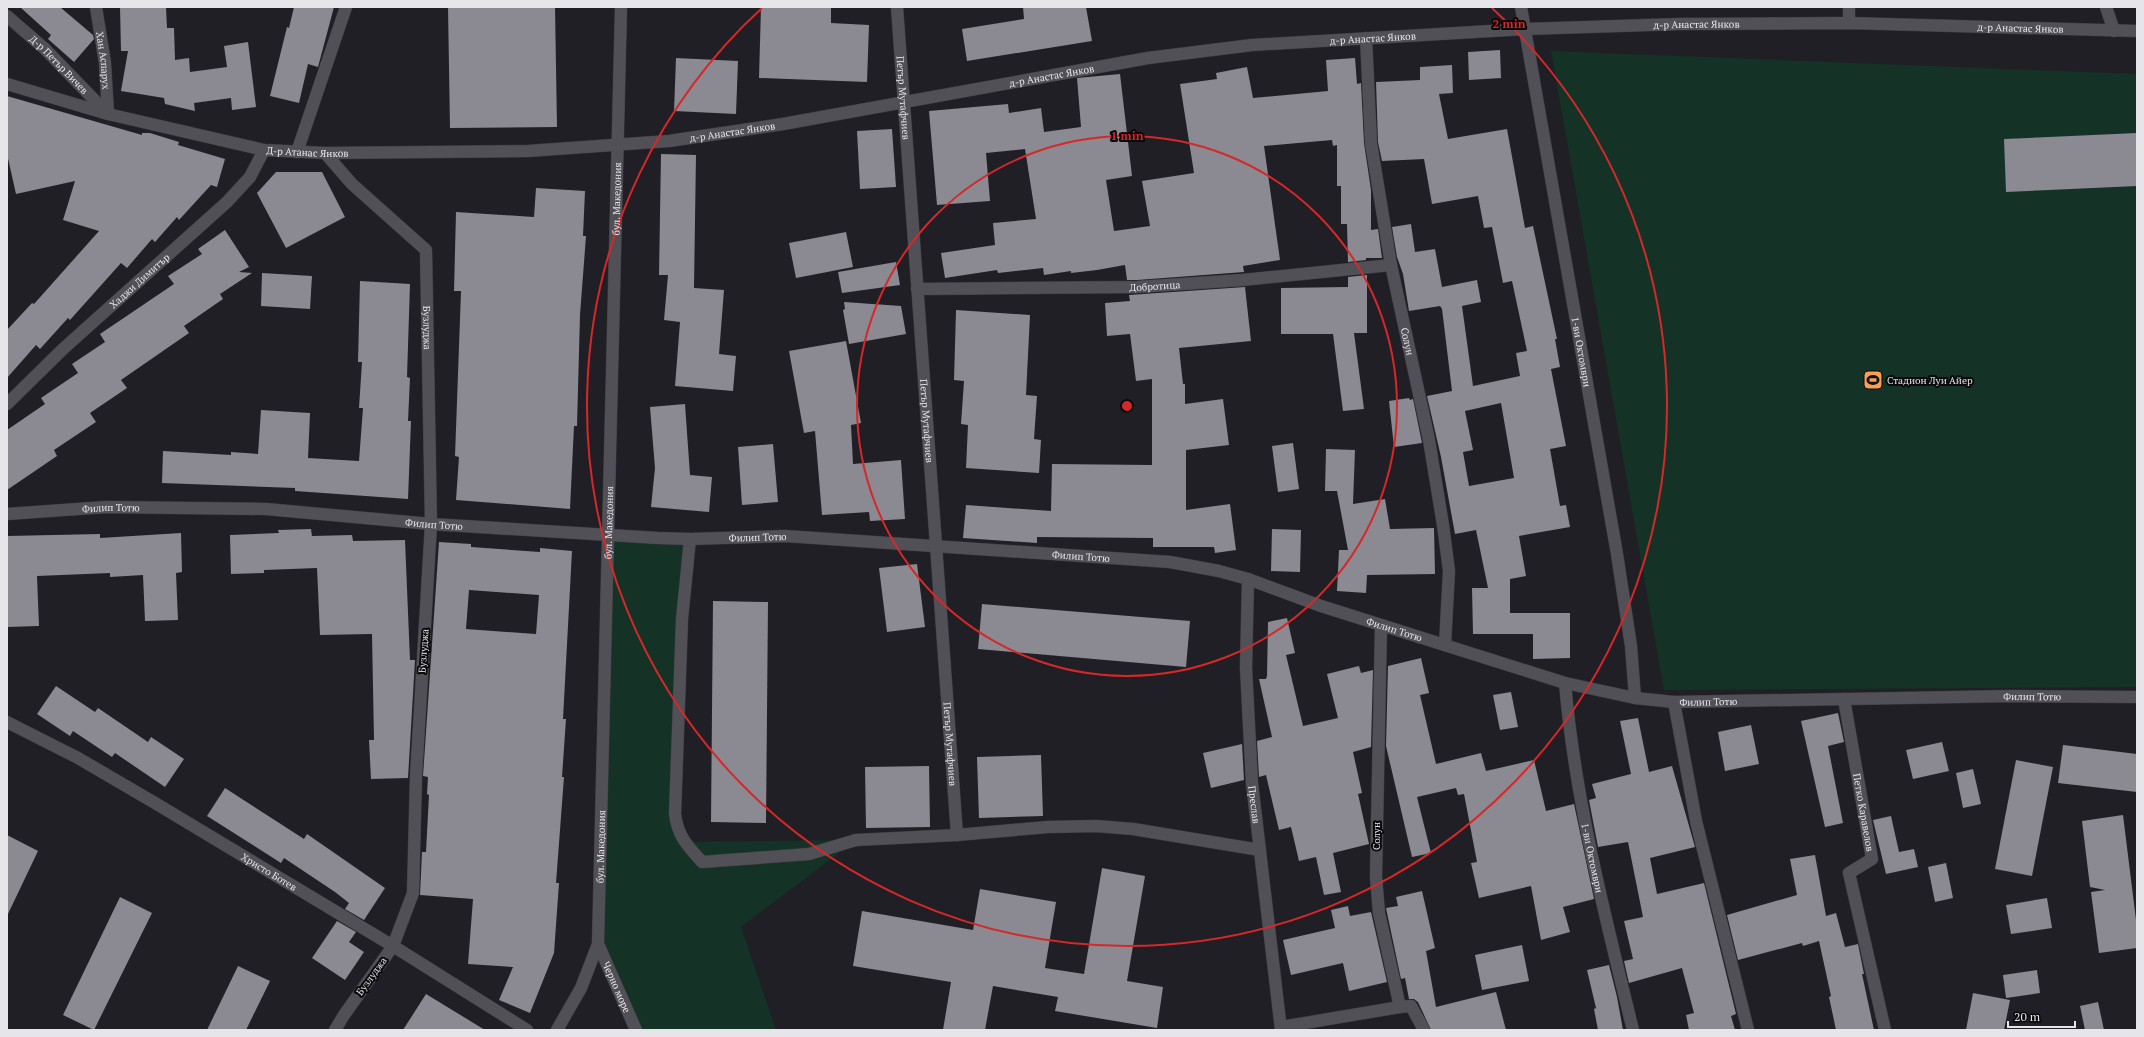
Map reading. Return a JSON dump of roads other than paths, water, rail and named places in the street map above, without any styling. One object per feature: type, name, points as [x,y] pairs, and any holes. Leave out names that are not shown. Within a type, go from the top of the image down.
[{"type":"street","name":"Хан Аспарух","points":[[96,7],[105,63],[108,114]]},
{"type":"street","points":[[297,152],[346,7]]},
{"type":"street","name":"бул. Македония","points":[[557,1030],[581,988],[598,944],[621,7]]},
{"type":"street","name":"Петър Мутафчиев","points":[[896,7],[937,547],[957,835]]},
{"type":"street","name":"1-ви Октомври","points":[[1521,7],[1616,546],[1631,646],[1635,698]]},
{"type":"street","points":[[1849,7],[1849,22]]},
{"type":"street","points":[[2106,7],[2114,31]]},
{"type":"street","name":"Д-р Петър Вичев","points":[[7,16],[45,49],[108,114]]},
{"type":"street","name":"д-р Анастас Янков","points":[[617,146],[669,141],[1200,50],[1252,45],[1525,29],[1680,24],[1849,22],[2137,31]]},
{"type":"street","name":"Солун","points":[[1366,38],[1371,142],[1391,265],[1429,440],[1449,571],[1445,645]]},
{"type":"street","name":"Д-р Атанас Янков","points":[[7,84],[108,114],[264,150],[325,153],[528,151],[617,146]]},
{"type":"street","name":"Хаджи Димитър","points":[[7,404],[63,349],[227,202],[250,177],[264,150]]},
{"type":"street","name":"Бузлуджа","points":[[325,153],[352,184],[426,250],[431,524],[416,776],[413,893],[393,946],[335,1030]]},
{"type":"street","name":"Добротица","points":[[917,289],[1137,287],[1242,280],[1391,265]]},
{"type":"street","name":"Филип Тотю","points":[[7,514],[106,507],[266,509],[431,524],[690,539],[785,536],[1170,562],[1220,571],[1248,579],[1321,606],[1565,683],[1635,698],[1674,702],[2011,696],[2137,697]]},
{"type":"street","points":[[690,539],[682,619],[675,814],[677,829],[684,842],[702,862],[809,854],[856,840],[957,835],[1048,827],[1096,826],[1133,829],[1260,850]]},
{"type":"street","name":"Преслав","points":[[1248,579],[1246,668],[1248,730],[1252,783],[1281,1029]]},
{"type":"street","name":"Солун","points":[[1381,625],[1376,877],[1379,913],[1400,1007]]},
{"type":"street","name":"1-ви Октомври","points":[[1565,683],[1569,726],[1586,821],[1607,926],[1632,1030]]},
{"type":"street","name":"Петко Каравелов","points":[[1844,699],[1872,859],[1849,873],[1886,1030]]},
{"type":"street","points":[[1674,702],[1696,821],[1748,1030]]},
{"type":"street","name":"Христо Ботев","points":[[7,722],[78,758],[148,799],[393,946],[527,1030]]},
{"type":"street","name":"Черно море","points":[[598,944],[636,1030]]},
{"type":"street","points":[[1281,1029],[1411,1006],[1424,1030]]},
{"type":"place","name":"Стадион Луи Айер","points":[[1873,380]]}]
